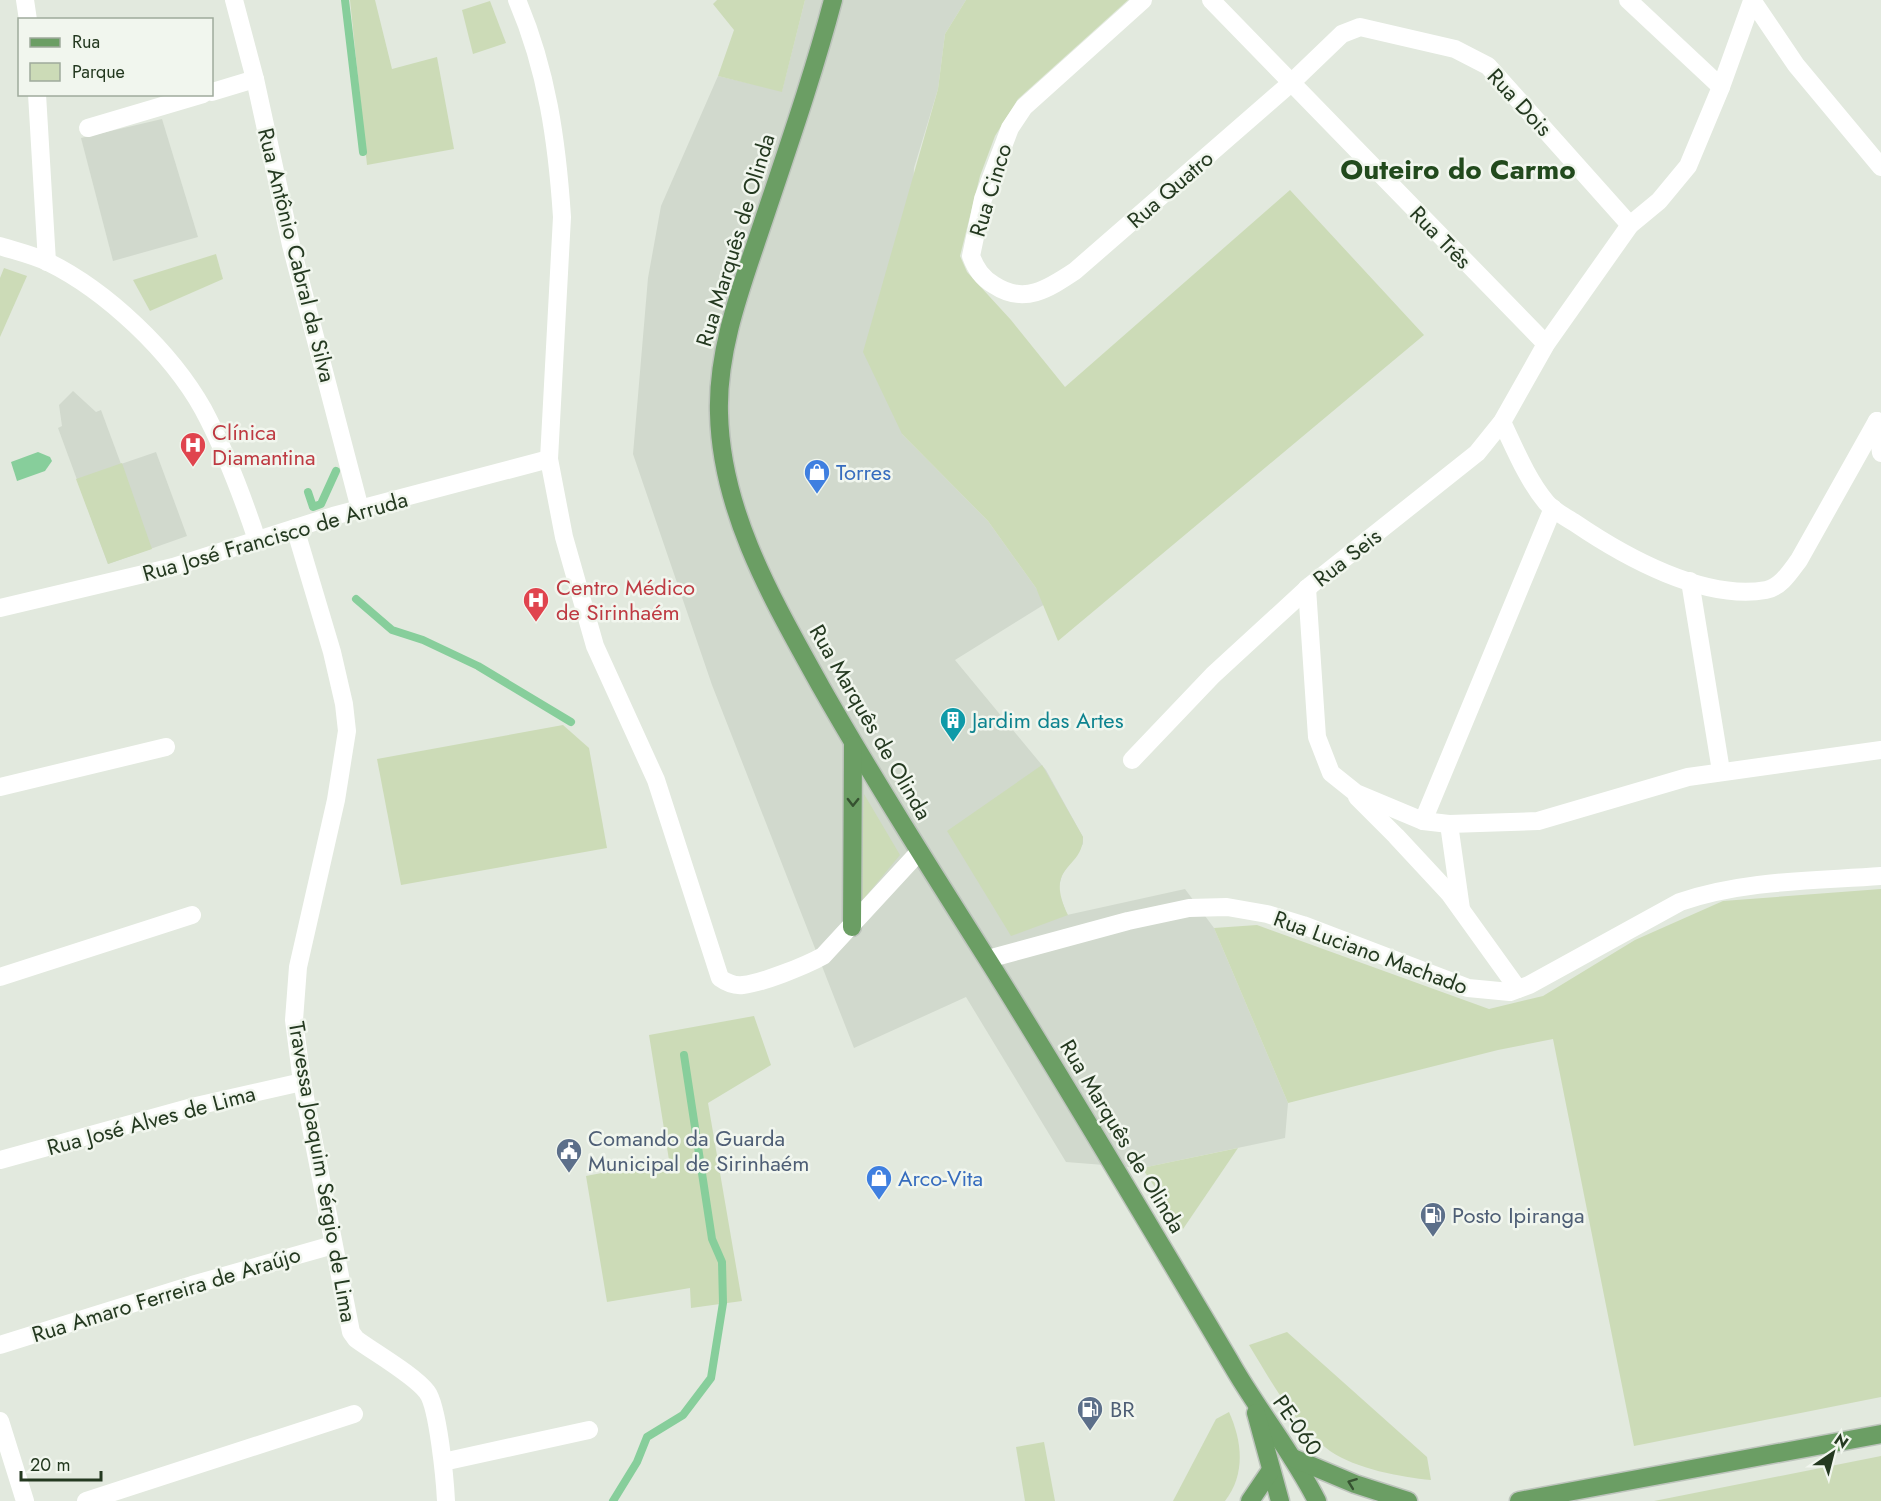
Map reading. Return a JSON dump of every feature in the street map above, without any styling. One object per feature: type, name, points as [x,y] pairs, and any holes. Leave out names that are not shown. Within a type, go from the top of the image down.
[{"type":"main road","name":"Rua Marquês de Olinda","points":[[833,0],[812,78],[743,282],[719,377],[719,417],[724,466],[731,493],[761,576],[853,744],[988,959],[1253,1402]]},
{"type":"main road","points":[[852,927],[853,744]]},
{"type":"main road","name":"PE-060","points":[[1253,1402],[1293,1458],[1317,1501]]},
{"type":"main road","name":"PE-060","points":[[1253,1402],[1280,1501]]},
{"type":"main road","points":[[1519,1501],[1881,1434]]},
{"type":"main road","points":[[1293,1458],[1355,1484],[1408,1501]]},
{"type":"main road","points":[[1250,1501],[1271,1470]]},
{"type":"street","points":[[26,0],[28,18]]},
{"type":"street","name":"Rua Antônio Cabral da Silva","points":[[234,0],[255,79],[291,245],[360,509]]},
{"type":"street","points":[[517,0],[535,50],[552,113],[559,177],[561,217],[549,459],[564,537],[595,646],[656,780],[720,978],[727,983],[743,985],[810,963],[823,956],[919,852]]},
{"type":"street","name":"Rua Cinco","points":[[1046,290],[1023,296],[1003,291],[984,279],[971,256],[983,199],[1000,148],[1024,107],[1143,0]]},
{"type":"street","name":"Rua Três","points":[[1211,0],[1546,344]]},
{"type":"street","points":[[1628,0],[1722,87]]},
{"type":"street","points":[[1630,225],[1659,201],[1688,166],[1722,87],[1752,0]]},
{"type":"street","points":[[1752,0],[1796,65],[1881,167]]},
{"type":"street","name":"Rua Dois","points":[[1291,83],[1342,34],[1360,27],[1455,49],[1488,66],[1500,76],[1630,225]]},
{"type":"street","points":[[213,92],[255,79]]},
{"type":"street","name":"Rua Quatro","points":[[1046,290],[1075,271],[1291,83]]},
{"type":"street","points":[[37,96],[47,262]]},
{"type":"street","points":[[88,128],[196,96]]},
{"type":"street","name":"Rua Seis","points":[[1132,760],[1213,675],[1307,588],[1477,453],[1502,422],[1546,344],[1630,225]]},
{"type":"street","points":[[0,246],[47,262],[106,300],[167,358],[202,408],[238,484],[257,540]]},
{"type":"street","points":[[1502,422],[1522,465],[1547,504],[1601,541],[1670,577],[1733,590],[1767,590],[1783,581],[1799,560],[1879,422]]},
{"type":"street","points":[[1879,422],[1881,453]]},
{"type":"street","name":"Rua José Francisco de Arruda","points":[[0,609],[173,567],[333,516],[549,459]]},
{"type":"street","points":[[1423,820],[1553,508]]},
{"type":"street","name":"Travessa Joaquim Sérgio de Lima","points":[[303,526],[344,704],[347,731],[336,800],[298,967],[294,996],[294,1020],[302,1082],[351,1332],[356,1339],[415,1380],[429,1394],[443,1462],[446,1501]]},
{"type":"street","points":[[1690,581],[1721,771]]},
{"type":"street","points":[[1307,588],[1311,685],[1317,737],[1331,773],[1396,836],[1461,911],[1518,989]]},
{"type":"street","points":[[0,787],[166,747]]},
{"type":"street","points":[[1342,783],[1356,793],[1423,820],[1449,824],[1539,821],[1688,777],[1881,750]]},
{"type":"street","points":[[1449,824],[1461,911]]},
{"type":"street","name":"Rua Luciano Machado","points":[[988,959],[1148,916],[1189,908],[1227,908],[1268,914],[1304,925],[1468,988],[1496,992],[1518,989],[1680,902],[1706,893],[1738,887],[1881,876]]},
{"type":"street","points":[[0,977],[192,915]]},
{"type":"street","name":"Rua José Alves de Lima","points":[[0,1160],[196,1106],[302,1082]]},
{"type":"street","name":"Rua Amaro Ferreira de Araújo","points":[[0,1345],[192,1285],[333,1245]]},
{"type":"street","points":[[86,1501],[354,1414]]},
{"type":"street","points":[[0,1421],[25,1501]]},
{"type":"street","points":[[443,1462],[589,1430]]},
{"type":"shaded area","points":[[805,0],[966,0],[945,34],[938,89],[914,168],[902,434],[988,521],[1045,604],[955,660],[1046,770],[1083,837],[1083,844],[1062,875],[1058,890],[1067,915],[1185,889],[1214,928],[1288,1103],[1285,1138],[1142,1168],[1066,1162],[966,997],[854,1048],[712,685],[633,454],[648,278],[661,206],[718,76],[782,91]]},
{"type":"shaded area","points":[[162,119],[198,237],[113,261],[81,138]]},
{"type":"shaded area","points":[[73,391],[96,412],[101,410],[121,464],[156,452],[187,536],[108,564],[58,428],[62,426],[59,405]]},
{"type":"shaded area","points":[[38,452],[50,457],[52,461],[45,471],[17,481],[11,462]]},
{"type":"green space","points":[[350,0],[375,0],[392,69],[437,57],[454,149],[367,165]]},
{"type":"green space","points":[[717,0],[805,0],[782,92],[718,76],[734,30],[713,4]]},
{"type":"green space","points":[[966,0],[1128,0],[1018,99],[995,136],[980,176],[960,256],[967,272],[1011,320],[1065,387],[1290,190],[1424,335],[1058,641],[1036,588],[988,521],[902,434],[863,352],[938,89],[945,34]]},
{"type":"green space","points":[[490,1],[506,43],[473,54],[462,10]]},
{"type":"green space","points":[[216,254],[223,279],[150,311],[133,280]]},
{"type":"green space","points":[[4,268],[27,276],[0,337],[0,278]]},
{"type":"green space","points":[[122,463],[152,549],[108,564],[76,479]]},
{"type":"green space","points":[[563,725],[589,748],[607,848],[401,885],[377,759]]},
{"type":"green space","points":[[1042,765],[1083,837],[1081,848],[1066,869],[1060,886],[1061,898],[1068,915],[1011,936],[947,831]]},
{"type":"green space","points":[[864,794],[900,855],[860,903]]},
{"type":"green space","points":[[1881,889],[1881,1397],[1634,1446],[1553,1039],[1498,1050],[1288,1103],[1214,928],[1257,925],[1489,1009],[1543,996],[1635,940],[1723,901]]},
{"type":"green space","points":[[754,1016],[771,1065],[708,1103],[742,1301],[691,1308],[690,1288],[607,1302],[586,1176],[669,1160],[649,1035]]},
{"type":"green space","points":[[1238,1148],[1183,1229],[1142,1168]]},
{"type":"green space","points":[[1287,1332],[1427,1457],[1431,1480],[1393,1474],[1353,1463],[1317,1441],[1275,1388],[1249,1345]]},
{"type":"green space","points":[[1229,1412],[1237,1434],[1240,1457],[1232,1491],[1225,1501],[1173,1501],[1216,1419]]},
{"type":"green space","points":[[1044,1442],[1055,1501],[1025,1501],[1016,1447]]},
{"type":"green space","points":[[1881,1456],[1881,1501],[1654,1501]]},
{"type":"waterway","points":[[345,0],[363,152]]},
{"type":"waterway","points":[[308,492],[313,507],[321,504],[336,471]]},
{"type":"waterway","points":[[356,599],[392,630],[423,640],[478,666],[571,722]]},
{"type":"waterway","points":[[613,1501],[637,1462],[647,1437],[683,1415],[711,1378],[723,1303],[722,1262],[712,1239],[684,1055]]},
{"type":"place","name":"Clínica Diamantina","points":[[193,468]]},
{"type":"place","name":"Torres","points":[[817,495]]},
{"type":"place","name":"Centro Médico de Sirinhaém","points":[[536,623]]},
{"type":"place","name":"Jardim das Artes","points":[[953,743]]},
{"type":"place","name":"Comando da Guarda Municipal de Sirinhaém","points":[[569,1174]]},
{"type":"place","name":"Arco-Vita","points":[[879,1201]]},
{"type":"place","name":"Posto Ipiranga","points":[[1433,1238]]},
{"type":"place","name":"BR","points":[[1090,1432]]},
{"type":"district","name":"Outeiro do Carmo","points":[[1458,169]]}]
